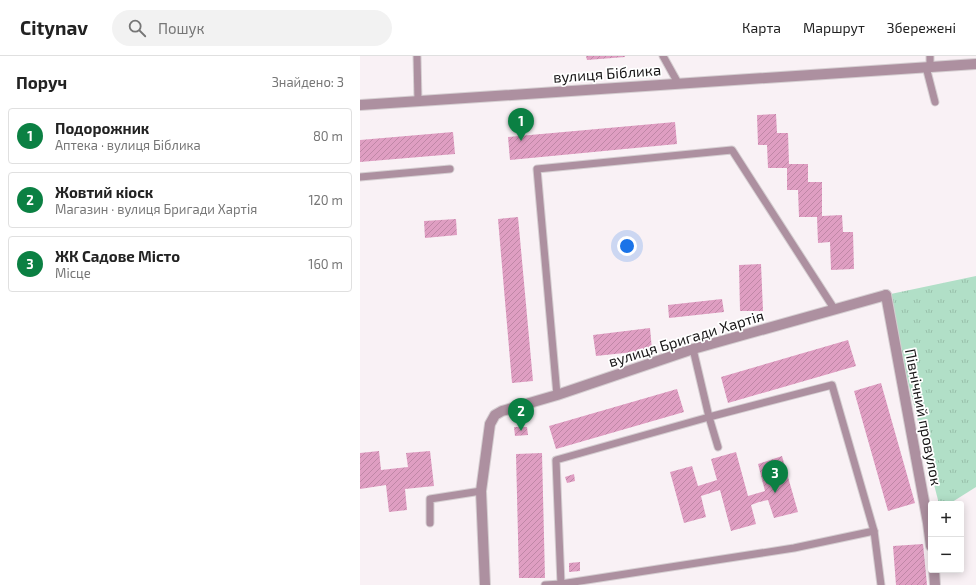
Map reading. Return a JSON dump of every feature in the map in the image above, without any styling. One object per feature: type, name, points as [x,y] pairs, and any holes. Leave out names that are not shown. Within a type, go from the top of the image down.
[{"type":"street","name":"вулиця Біблика","points":[[360,105],[976,64]]},
{"type":"street","name":"вулиця Бригади Хартія","points":[[481,491],[490,424],[495,415],[502,411],[557,395],[693,349],[835,310],[886,294]]},
{"type":"street","name":"Північний провулок","points":[[886,294],[930,537]]},
{"type":"street","points":[[481,491],[485,585]]},
{"type":"street","points":[[934,573],[935,585]]},
{"type":"lane","points":[[417,56],[418,100]]},
{"type":"lane","points":[[663,56],[678,83]]},
{"type":"lane","points":[[930,56],[928,67],[934,102]]},
{"type":"lane","points":[[557,395],[537,169],[732,150],[835,310]]},
{"type":"lane","points":[[360,177],[450,169]]},
{"type":"lane","points":[[693,349],[718,447]]},
{"type":"lane","points":[[561,584],[556,460],[832,385],[874,531],[881,585]]},
{"type":"lane","points":[[430,523],[430,499],[481,491]]},
{"type":"lane","points":[[545,585],[561,584],[794,548],[874,531]]},
{"type":"green space","points":[[976,276],[976,487],[954,501],[938,501],[886,295]]},
{"type":"building","points":[[586,56],[625,56],[625,57],[587,60]]},
{"type":"building","points":[[776,114],[777,133],[788,133],[789,164],[808,164],[808,182],[822,182],[822,216],[842,215],[843,232],[853,232],[854,269],[831,270],[830,242],[818,243],[817,217],[799,217],[798,190],[787,190],[787,168],[768,168],[767,145],[758,145],[757,115]]},
{"type":"building","points":[[675,122],[677,144],[510,160],[508,137]]},
{"type":"building","points":[[453,132],[455,154],[360,162],[360,140]]},
{"type":"building","points":[[518,217],[533,381],[512,383],[498,219]]},
{"type":"building","points":[[456,219],[457,235],[425,238],[424,221]]},
{"type":"building","points":[[761,264],[763,311],[740,311],[739,265]]},
{"type":"building","points":[[722,299],[724,312],[669,318],[668,305]]},
{"type":"building","points":[[650,328],[652,350],[596,356],[593,335]]},
{"type":"building","points":[[848,340],[856,366],[728,403],[721,377]]},
{"type":"building","points":[[881,383],[915,503],[888,511],[854,391]]},
{"type":"building","points":[[677,389],[684,412],[556,449],[549,426]]},
{"type":"building","points":[[514,427],[527,427],[528,435],[515,436]]},
{"type":"building","points":[[379,451],[381,470],[408,467],[406,453],[430,451],[434,486],[405,489],[407,510],[389,512],[386,485],[360,489],[360,453]]},
{"type":"building","points":[[736,452],[748,496],[765,491],[758,464],[782,456],[798,512],[774,518],[768,500],[759,502],[751,505],[756,524],[731,531],[720,490],[701,496],[706,517],[684,523],[670,472],[692,466],[698,486],[717,480],[711,459]]},
{"type":"building","points":[[542,453],[545,578],[519,578],[516,454]]},
{"type":"building","points":[[574,474],[575,481],[567,483],[565,477]]},
{"type":"building","points":[[923,544],[927,585],[896,585],[893,546]]},
{"type":"building","points":[[580,562],[580,571],[569,572],[569,563]]},
{"type":"place","name":"Подорожник","points":[[521,141]]},
{"type":"place","name":"Жовтий кіоск","points":[[521,431]]},
{"type":"place","name":"ЖК Садове Місто","points":[[775,493]]}]
